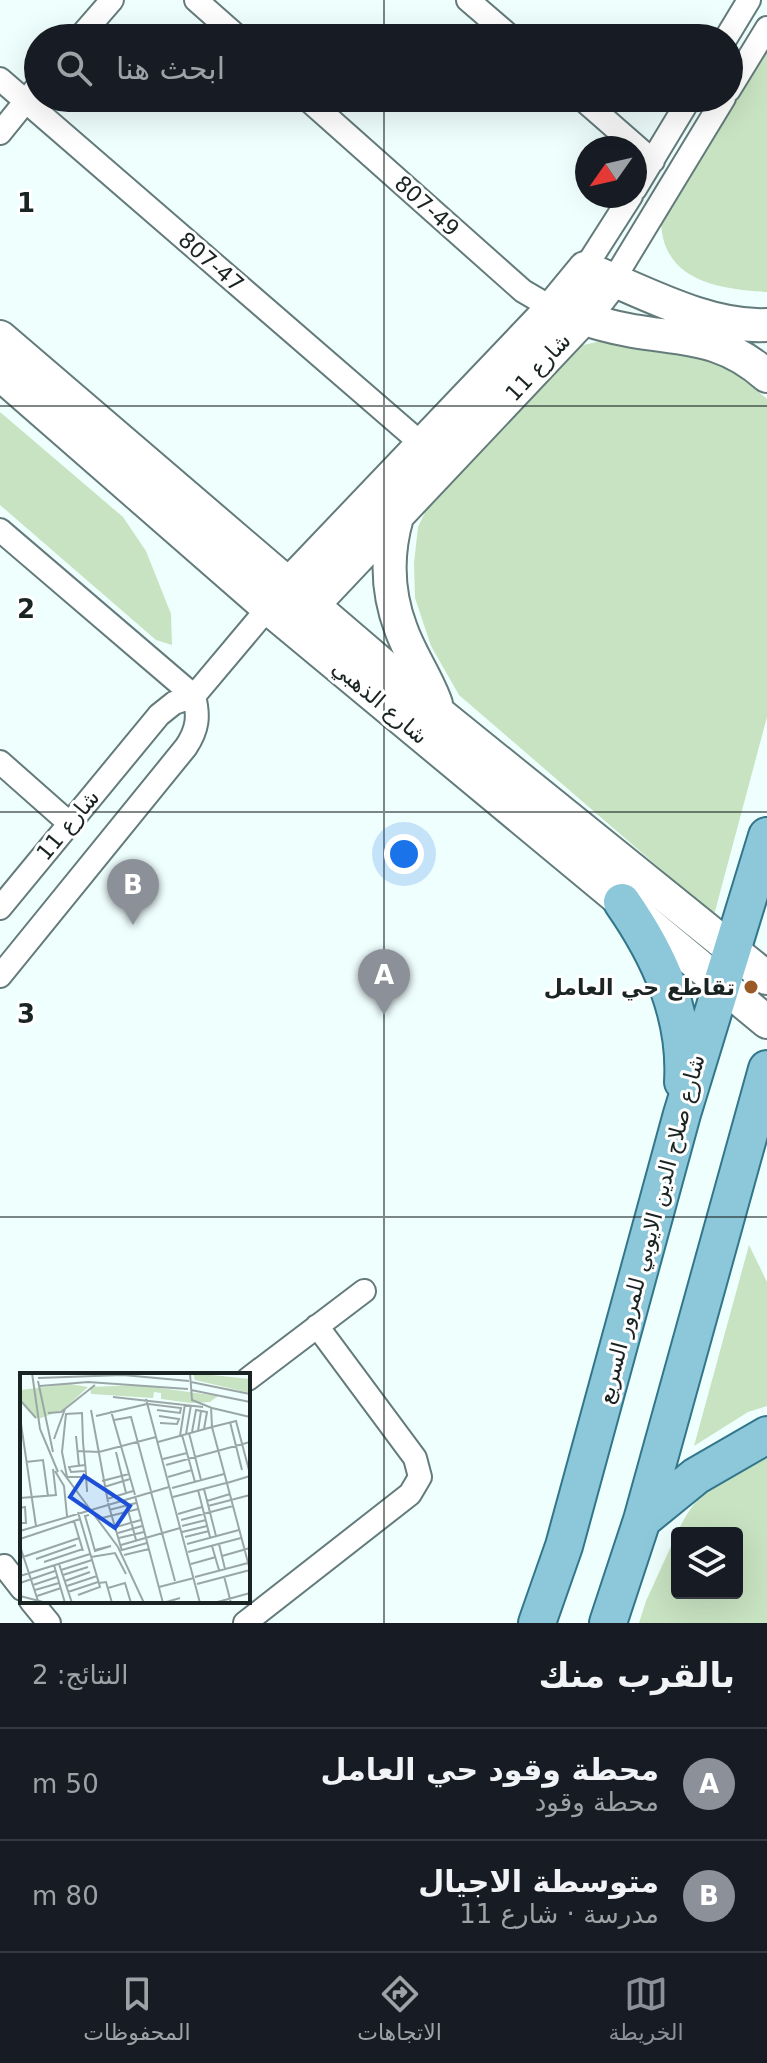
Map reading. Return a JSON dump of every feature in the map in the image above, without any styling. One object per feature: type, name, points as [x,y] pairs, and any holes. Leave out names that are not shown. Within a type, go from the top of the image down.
[{"type":"main road","name":"شارع صلاح الدين الايوبي للمرور السريع","points":[[537,1623],[568,1532],[682,1114],[767,836]]},
{"type":"main road","points":[[622,902],[648,939],[667,980],[679,1024],[684,1069],[682,1114]]},
{"type":"main road","points":[[608,1623],[642,1520],[767,1069]]},
{"type":"main road","points":[[642,1520],[696,1476],[767,1435]]},
{"type":"street","points":[[91,24],[112,0]]},
{"type":"street","points":[[196,0],[223,24]]},
{"type":"street","points":[[468,0],[496,24]]},
{"type":"street","points":[[732,24],[741,3]]},
{"type":"street","points":[[743,67],[767,28]]},
{"type":"street","name":"807-47","points":[[0,79],[24,90]]},
{"type":"street","points":[[0,133],[24,103]]},
{"type":"street","name":"807-47","points":[[53,112],[423,445]]},
{"type":"street","name":"807-49","points":[[322,112],[523,291],[552,308]]},
{"type":"street","points":[[597,112],[653,161]]},
{"type":"street","points":[[647,170],[682,112]]},
{"type":"street","name":"شارع 11","points":[[0,908],[159,715],[174,703],[194,696],[278,596],[552,308],[599,274],[714,112]]},
{"type":"street","name":"شارع 11","points":[[313,605],[583,319],[626,208]]},
{"type":"street","points":[[599,274],[717,319],[767,325]]},
{"type":"street","points":[[552,308],[610,327],[707,342],[744,359],[767,376]]},
{"type":"street","name":"شارع الذهبي","points":[[0,337],[278,596],[622,902],[767,1022]]},
{"type":"street","name":"شارع الذهبي","points":[[0,374],[278,596],[313,605],[440,714],[767,978]]},
{"type":"street","points":[[397,517],[389,543],[393,602],[401,630],[440,714]]},
{"type":"street","points":[[0,530],[194,696],[198,719],[192,738],[0,976]]},
{"type":"street","points":[[0,762],[69,823]]},
{"type":"street","points":[[250,1377],[364,1291]]},
{"type":"street","points":[[245,1623],[410,1494],[420,1477],[415,1458],[317,1326]]},
{"type":"street","points":[[20,1554],[2,1568],[20,1587]]},
{"type":"street","points":[[33,1603],[49,1623]]},
{"type":"green space","points":[[767,50],[767,292],[729,288],[694,277],[670,255],[663,238],[661,217],[728,112],[743,112],[743,88]]},
{"type":"green space","points":[[610,339],[718,358],[767,399],[767,717],[714,915],[459,695],[431,646],[415,598],[414,563],[418,527],[437,487],[579,346]]},
{"type":"green space","points":[[0,412],[123,517],[146,551],[171,614],[172,645],[156,640],[0,505]]},
{"type":"green space","points":[[749,1245],[767,1282],[767,1406],[748,1412],[694,1446]]},
{"type":"green space","points":[[767,1448],[767,1623],[639,1623],[671,1546],[671,1599],[743,1599],[743,1527],[680,1527],[694,1504],[714,1483]]},
{"type":"place","name":"متوسطة الاجيال","points":[[133,925]]},
{"type":"place","name":"تقاطع حي العامل","points":[[751,987]]},
{"type":"place","name":"محطة وقود حي العامل","points":[[384,1015]]}]
